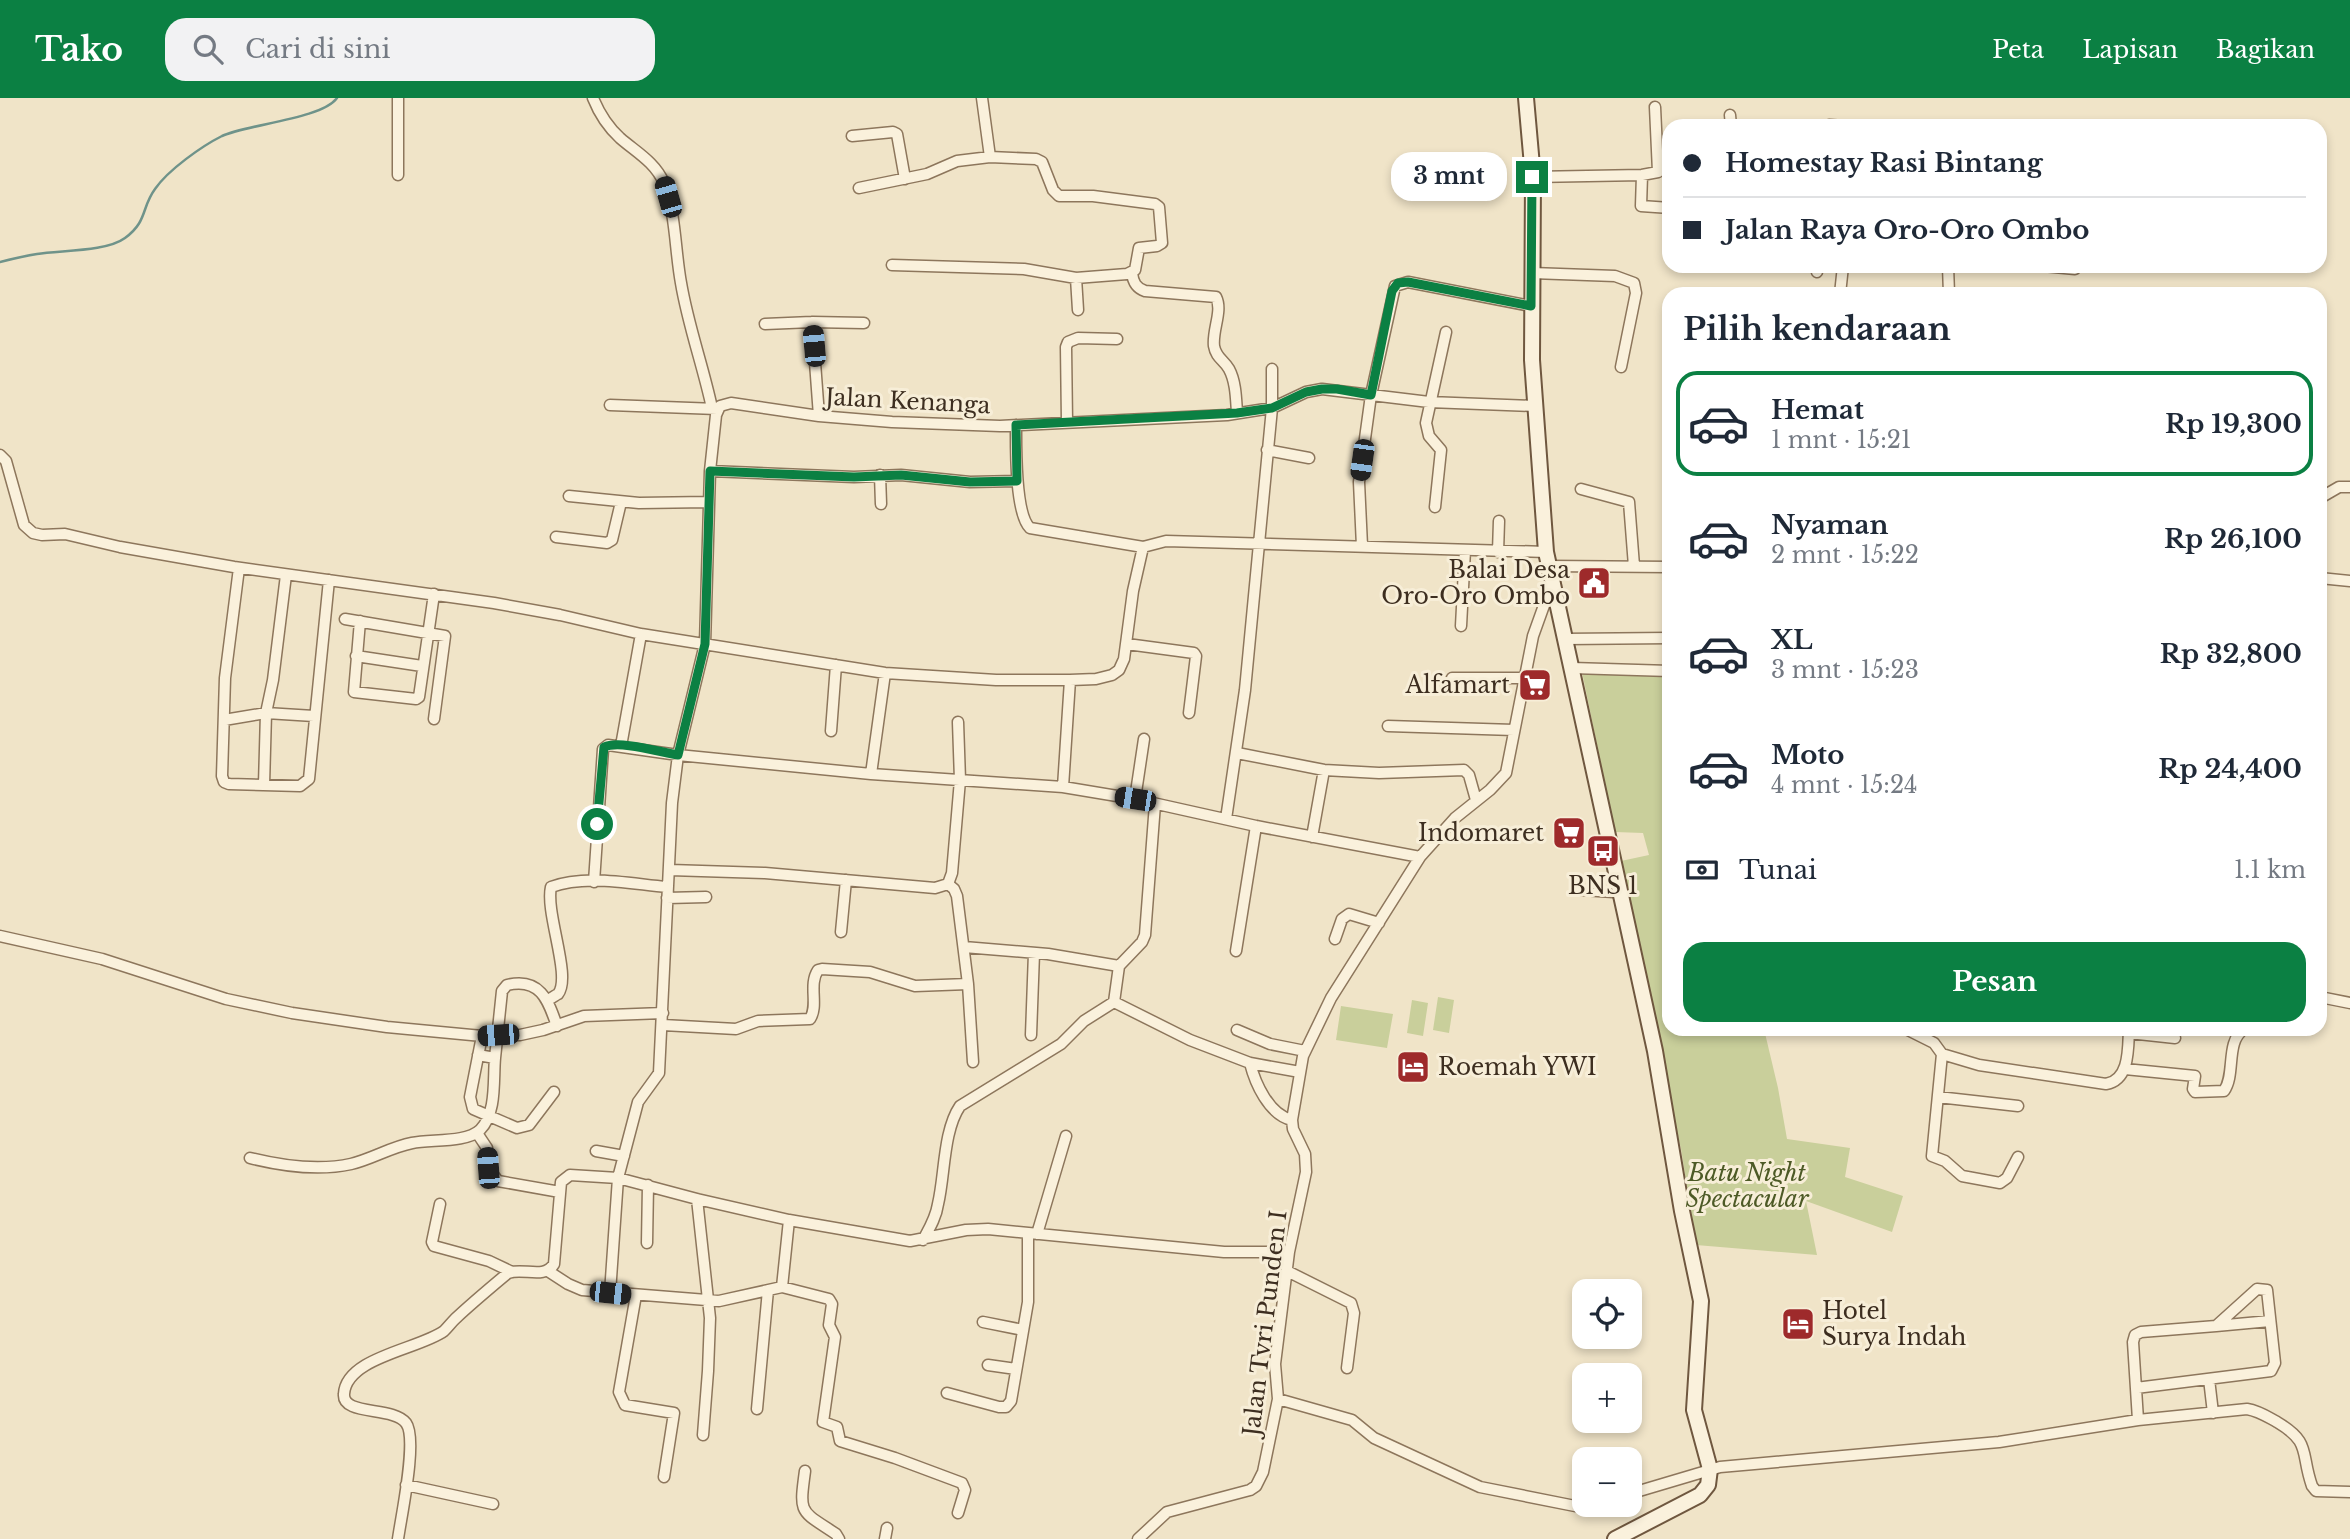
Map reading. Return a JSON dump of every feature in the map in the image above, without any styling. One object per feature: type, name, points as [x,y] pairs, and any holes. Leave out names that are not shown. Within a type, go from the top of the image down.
[{"type":"main road","points":[[1525,98],[1532,177],[1531,306],[1534,406],[1547,559],[1655,1051],[1682,1211],[1701,1301],[1694,1410],[1710,1469],[1708,1485],[1700,1495],[1615,1539]]},
{"type":"street","points":[[398,98],[398,174]]},
{"type":"street","points":[[593,98],[600,114],[619,137],[643,155],[658,171],[664,183],[681,285],[715,408],[708,502],[705,644],[678,755],[672,803],[659,1073],[638,1102],[618,1178],[610,1293]]},
{"type":"street","points":[[982,98],[990,157]]},
{"type":"street","points":[[1532,177],[1642,175],[1659,171],[1655,107]]},
{"type":"street","points":[[1730,115],[1730,119]]},
{"type":"street","points":[[852,136],[892,132],[897,134],[905,179]]},
{"type":"street","points":[[859,188],[927,174],[957,161],[990,157],[1036,159],[1042,162],[1053,190],[1063,197],[1093,196],[1148,202],[1159,207],[1162,243],[1139,248],[1132,273],[1133,280],[1145,291],[1216,296],[1219,303],[1213,340],[1214,351],[1230,372],[1237,413]]},
{"type":"street","points":[[1642,175],[1641,206],[1662,207]]},
{"type":"street","points":[[892,265],[1024,269],[1076,278],[1132,273]]},
{"type":"street","points":[[1532,273],[1615,276],[1634,283],[1636,293],[1621,367]]},
{"type":"street","points":[[1076,278],[1078,310]]},
{"type":"street","points":[[1362,546],[1358,491],[1371,395],[1392,291],[1398,283],[1408,282],[1531,306]]},
{"type":"street","points":[[812,322],[819,416]]},
{"type":"street","points":[[765,324],[864,323]]},
{"type":"street","points":[[1435,507],[1441,450],[1427,430],[1429,402],[1446,332]]},
{"type":"street","points":[[1068,422],[1068,342],[1078,338],[1117,339]]},
{"type":"street","points":[[1226,819],[1237,753],[1272,408],[1272,369]]},
{"type":"street","name":"Jalan Kenanga","points":[[610,405],[715,408],[731,403],[819,416],[892,422],[1016,425],[1237,413],[1272,408],[1306,392],[1322,389],[1429,402],[1534,406]]},
{"type":"street","points":[[1016,425],[1017,481],[1024,521],[1030,528],[1143,547],[1166,541],[1465,550],[1662,568]]},
{"type":"street","points":[[1267,450],[1308,458]]},
{"type":"street","points":[[0,455],[6,461],[24,526],[33,533],[75,536],[120,547],[239,568],[434,594],[560,615],[641,634],[885,673],[996,680],[1070,680],[1096,679],[1116,673],[1122,665],[1127,644],[1133,591],[1143,547]]},
{"type":"street","points":[[710,471],[854,477],[908,475],[970,482],[1017,481]]},
{"type":"street","points":[[880,475],[881,503]]},
{"type":"street","points":[[2327,494],[2339,487],[2350,487]]},
{"type":"street","points":[[1581,489],[1629,502],[1634,566]]},
{"type":"street","points":[[569,496],[621,502],[708,502]]},
{"type":"street","points":[[556,537],[607,543],[612,540],[621,502]]},
{"type":"street","points":[[1498,552],[1499,521]]},
{"type":"street","points":[[1461,626],[1465,550]]},
{"type":"street","points":[[239,568],[225,678],[224,782],[300,786],[307,782],[329,580]]},
{"type":"street","points":[[264,785],[266,713],[273,680],[286,575]]},
{"type":"street","points":[[2327,579],[2350,581]]},
{"type":"street","points":[[1250,1062],[1254,1080],[1267,1100],[1279,1115],[1292,1120],[1305,1051],[1331,998],[1420,857],[1455,818],[1490,790],[1506,773],[1539,615],[1552,582]]},
{"type":"street","points":[[360,621],[353,690],[358,694],[416,699],[419,697],[434,594]]},
{"type":"street","points":[[1539,615],[1559,615]]},
{"type":"street","points":[[345,619],[444,635],[446,640],[434,719]]},
{"type":"street","points":[[621,746],[641,634]]},
{"type":"street","points":[[1565,639],[1662,638]]},
{"type":"street","points":[[1127,644],[1194,653],[1196,656],[1189,713]]},
{"type":"street","points":[[356,656],[422,666]]},
{"type":"street","points":[[831,731],[836,664]]},
{"type":"street","points":[[1572,668],[1662,671]]},
{"type":"street","points":[[871,774],[885,673]]},
{"type":"street","points":[[1452,678],[1524,678]]},
{"type":"street","points":[[1063,787],[1070,680]]},
{"type":"street","points":[[224,720],[266,713],[314,716]]},
{"type":"street","points":[[948,884],[952,873],[960,780],[958,722]]},
{"type":"street","points":[[1388,726],[1514,730]]},
{"type":"street","points":[[1135,799],[1144,739]]},
{"type":"street","points":[[594,882],[603,748],[608,745],[678,755],[871,774],[1063,787],[1420,857]]},
{"type":"street","points":[[1237,753],[1324,770],[1379,773],[1464,770],[1469,775],[1476,800]]},
{"type":"street","points":[[1312,837],[1324,770]]},
{"type":"street","points":[[1114,1002],[1119,966],[1144,939],[1155,804]]},
{"type":"street","points":[[1236,951],[1256,826]]},
{"type":"street","points":[[670,870],[765,873],[935,888],[948,884]]},
{"type":"street","points":[[841,932],[846,880]]},
{"type":"street","points":[[548,1000],[559,992],[563,978],[553,926],[550,889],[554,886],[594,882],[706,897]]},
{"type":"street","points":[[948,884],[957,896],[968,984],[973,1062]]},
{"type":"street","points":[[1575,891],[1622,894]]},
{"type":"street","points":[[1335,939],[1345,916],[1354,915],[1379,923]]},
{"type":"street","points":[[0,936],[102,959],[226,999],[292,1013],[387,1027],[482,1036],[533,1033],[584,1016],[663,1013]]},
{"type":"street","points":[[964,947],[1034,953],[1119,966]]},
{"type":"street","points":[[1031,1035],[1034,953]]},
{"type":"street","points":[[663,1025],[736,1029],[758,1021],[810,1019],[813,1014],[813,978],[818,970],[822,969],[870,972],[915,986],[968,984]]},
{"type":"street","points":[[250,1158],[280,1165],[325,1167],[352,1164],[411,1143],[468,1137],[477,1133],[490,1115],[501,994],[507,985],[532,986],[538,989],[548,1000],[558,1026]]},
{"type":"street","points":[[2327,998],[2350,1003]]},
{"type":"street","points":[[1114,1002],[1190,1040],[1250,1062],[1300,1072]]},
{"type":"street","points":[[923,1240],[935,1217],[950,1131],[960,1106],[1061,1044],[1083,1021],[1114,1002]]},
{"type":"street","points":[[1237,1030],[1270,1044],[1305,1051]]},
{"type":"street","points":[[482,1036],[470,1103],[473,1109],[517,1128],[524,1128],[554,1091]]},
{"type":"street","points":[[1920,1036],[1934,1043],[1941,1054],[1931,1148],[1933,1157],[1945,1161],[1962,1175],[2000,1183],[2007,1178],[2018,1157]]},
{"type":"street","points":[[1941,1054],[1979,1065],[2106,1084],[2119,1079],[2125,1069],[2128,1036]]},
{"type":"street","points":[[2162,1036],[2175,1038]]},
{"type":"street","points":[[2125,1069],[2194,1076],[2195,1092],[2224,1091],[2228,1084],[2236,1036]]},
{"type":"street","points":[[478,1055],[495,1058]]},
{"type":"street","points":[[1938,1097],[2018,1106]]},
{"type":"street","name":"Jalan Tvri Punden I","points":[[1138,1539],[1161,1517],[1174,1509],[1250,1490],[1256,1486],[1264,1472],[1278,1399],[1275,1364],[1289,1252],[1306,1172],[1305,1154],[1293,1129],[1292,1120]]},
{"type":"street","points":[[477,1133],[487,1148],[488,1168],[498,1181],[560,1192]]},
{"type":"street","points":[[947,1393],[1006,1407],[1011,1401],[1028,1302],[1033,1233],[1066,1136]]},
{"type":"street","points":[[596,1151],[624,1156]]},
{"type":"street","points":[[548,1271],[554,1264],[561,1182],[570,1175],[618,1178],[789,1220],[910,1241],[965,1230],[988,1229],[1224,1252],[1289,1252]]},
{"type":"street","points":[[647,1243],[648,1185]]},
{"type":"street","points":[[697,1199],[708,1301],[709,1360],[703,1435]]},
{"type":"street","points":[[440,1203],[432,1242],[434,1246],[489,1261],[512,1272],[548,1271],[575,1288],[708,1301],[729,1300],[782,1287],[824,1296],[831,1301],[829,1325],[835,1337],[823,1422],[837,1427],[840,1441],[962,1483],[965,1490],[958,1513]]},
{"type":"street","points":[[782,1287],[789,1220]]},
{"type":"street","points":[[1287,1271],[1351,1303],[1354,1313],[1347,1368]]},
{"type":"street","points":[[398,1539],[411,1448],[408,1425],[394,1414],[354,1408],[347,1404],[344,1399],[345,1387],[356,1371],[444,1330],[512,1272]]},
{"type":"street","points":[[2136,1388],[2209,1380],[2271,1371],[2274,1368],[2269,1293],[2266,1289],[2260,1289],[2216,1326]]},
{"type":"street","points":[[757,1409],[768,1290]]},
{"type":"street","points":[[636,1295],[619,1392],[625,1405],[674,1413],[664,1478]]},
{"type":"street","points":[[2138,1420],[2133,1342],[2137,1333],[2270,1321]]},
{"type":"street","points":[[983,1322],[1023,1330]]},
{"type":"street","points":[[988,1365],[1016,1369]]},
{"type":"street","points":[[2209,1380],[2213,1413]]},
{"type":"street","points":[[1278,1399],[1352,1420],[1374,1438],[1480,1487],[1572,1506]]},
{"type":"street","points":[[1642,1490],[1710,1469],[1999,1442],[2138,1420],[2258,1410],[2297,1435],[2302,1444],[2312,1486],[2316,1491],[2350,1492]]},
{"type":"street","points":[[805,1471],[800,1503],[804,1513],[836,1534],[839,1539]]},
{"type":"street","points":[[406,1485],[493,1504]]},
{"type":"street","points":[[885,1539],[887,1528]]},
{"type":"green space","name":"Batu Night Spectacular","points":[[1582,672],[1662,676],[1662,1036],[1766,1036],[1787,1139],[1850,1148],[1845,1177],[1903,1196],[1892,1232],[1806,1201],[1817,1255],[1696,1245],[1681,1149],[1649,1010],[1621,861],[1649,855],[1643,833],[1615,832]]},
{"type":"green space","points":[[1438,997],[1454,1000],[1449,1033],[1433,1030]]},
{"type":"green space","points":[[1412,1000],[1428,1003],[1423,1036],[1407,1033]]},
{"type":"green space","points":[[1341,1006],[1393,1014],[1387,1048],[1336,1040]]},
{"type":"waterway","points":[[0,262],[117,243],[137,226],[161,182],[205,146],[234,132],[316,111],[337,98]]},
{"type":"place","name":"Balai Desa Oro-Oro Ombo","points":[[1594,583]]},
{"type":"place","name":"Alfamart","points":[[1535,685]]},
{"type":"place","name":"Indomaret","points":[[1569,833]]},
{"type":"place","name":"BNS 1","points":[[1603,851]]},
{"type":"place","name":"Roemah YWI","points":[[1413,1067]]},
{"type":"place","name":"Hotel Surya Indah","points":[[1798,1324]]},
{"type":"route","points":[[597,824],[600,769],[603,748],[606,745],[678,755],[705,644],[710,471],[854,477],[889,474],[970,482],[1017,481],[1016,425],[1227,415],[1272,408],[1295,396],[1322,389],[1371,395],[1392,291],[1398,283],[1408,282],[1531,306],[1532,177]]}]
